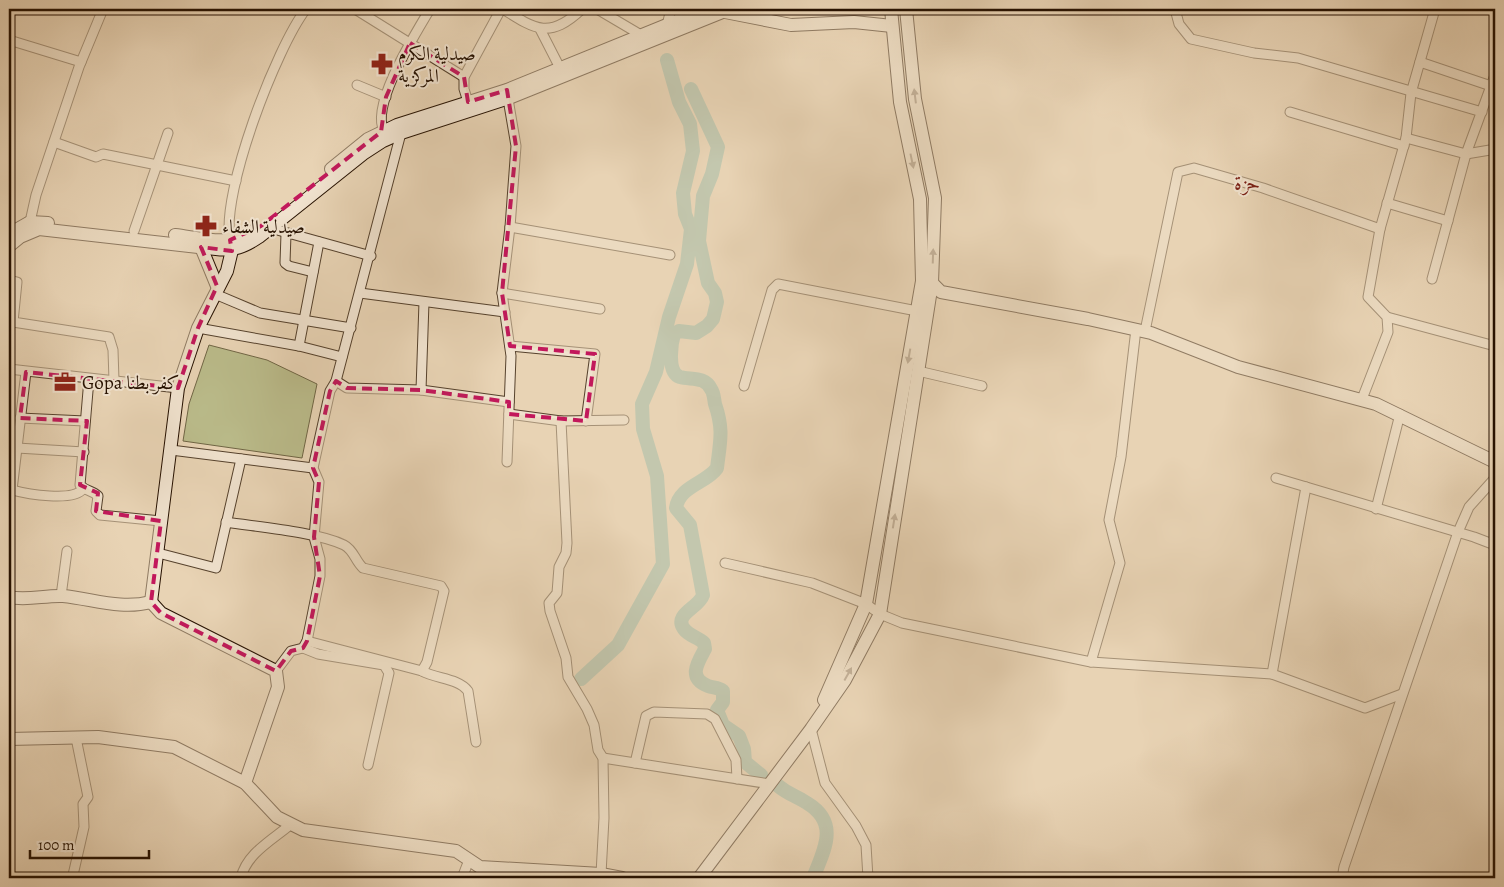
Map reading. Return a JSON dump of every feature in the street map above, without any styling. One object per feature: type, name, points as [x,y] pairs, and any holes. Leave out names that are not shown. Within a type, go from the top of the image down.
[{"type":"main road","points":[[9,246],[20,237],[39,229],[201,247],[250,243],[363,154],[399,129],[468,102],[508,94],[560,68],[706,9]]},
{"type":"main road","points":[[891,9],[900,102],[920,199],[927,282],[941,292],[1140,330],[1247,370],[1362,399],[1400,414],[1495,462]]},
{"type":"main road","points":[[699,878],[811,729],[845,680],[880,614],[918,370],[935,198],[915,99],[906,9]]},
{"type":"main road","points":[[9,219],[26,224],[134,231],[231,245],[255,230],[354,150],[384,131],[399,129],[508,94],[728,10],[790,25],[854,22],[892,26]]},
{"type":"main road","points":[[9,234],[26,224]]},
{"type":"main road","points":[[151,602],[178,388],[198,328],[227,270],[231,245]]},
{"type":"main road","points":[[201,247],[216,290]]},
{"type":"main road","points":[[811,729],[866,604],[917,311],[924,297],[941,292]]},
{"type":"main road","points":[[9,596],[33,599],[61,596],[134,607],[151,602]]},
{"type":"main road","points":[[151,602],[161,613],[276,671],[278,687],[245,783]]},
{"type":"main road","points":[[9,739],[98,738],[174,747],[245,783],[277,817],[290,825],[314,832],[456,852],[480,867],[601,874],[622,878]]},
{"type":"street","points":[[26,224],[81,62],[104,9]]},
{"type":"street","points":[[231,245],[228,226],[236,181],[280,52],[295,24],[306,9]]},
{"type":"street","points":[[355,9],[464,77]]},
{"type":"street","points":[[384,131],[381,125],[381,117],[386,97],[410,43],[430,9]]},
{"type":"street","points":[[468,102],[464,89],[464,77],[502,9],[540,29],[548,29],[566,22],[582,9]]},
{"type":"street","points":[[597,9],[641,35]]},
{"type":"street","points":[[667,25],[671,9]]},
{"type":"street","points":[[1175,9],[1178,24],[1191,39],[1254,53],[1298,58],[1411,93],[1482,112]]},
{"type":"street","points":[[1435,9],[1411,93],[1405,142],[1380,229],[1368,297],[1386,317],[1495,346]]},
{"type":"street","points":[[540,29],[560,68]]},
{"type":"street","points":[[9,40],[81,62]]},
{"type":"street","points":[[1420,62],[1491,86]]},
{"type":"street","points":[[1432,279],[1466,154],[1495,74]]},
{"type":"street","points":[[357,85],[386,97]]},
{"type":"street","points":[[507,462],[510,346],[502,294],[510,227],[516,146],[508,94]]},
{"type":"street","points":[[1290,112],[1405,142],[1466,154],[1490,150],[1495,152]]},
{"type":"street","points":[[305,645],[320,576],[320,559],[314,537],[319,482],[313,468],[330,391],[336,381],[370,256],[399,129]]},
{"type":"street","points":[[134,231],[168,133]]},
{"type":"street","points":[[54,142],[96,157],[103,154],[236,181]]},
{"type":"street","points":[[1092,662],[1120,563],[1109,520],[1121,457],[1140,330],[1178,172],[1194,168],[1254,185],[1380,229]]},
{"type":"street","points":[[1387,203],[1448,221]]},
{"type":"street","points":[[510,227],[670,255]]},
{"type":"street","points":[[270,228],[370,256]]},
{"type":"street","points":[[286,234],[285,263],[289,266],[313,272]]},
{"type":"street","points":[[299,346],[319,242]]},
{"type":"street","points":[[9,280],[17,282],[12,322],[109,337],[114,350],[114,381]]},
{"type":"street","points":[[744,386],[772,290],[778,284],[917,311]]},
{"type":"street","points":[[216,290],[260,313],[304,322],[351,328]]},
{"type":"street","points":[[360,293],[505,312]]},
{"type":"street","points":[[502,294],[600,309]]},
{"type":"street","points":[[422,390],[424,302]]},
{"type":"street","points":[[1362,399],[1388,332],[1386,317]]},
{"type":"street","points":[[198,328],[299,346],[342,357]]},
{"type":"street","points":[[510,346],[595,354],[586,421]]},
{"type":"street","points":[[9,369],[178,388]]},
{"type":"street","points":[[918,370],[982,386]]},
{"type":"street","points":[[26,372],[10,492],[70,497],[79,494],[83,489]]},
{"type":"street","points":[[89,378],[80,484],[83,489],[94,492],[98,496],[96,511],[100,515],[162,521]]},
{"type":"street","points":[[336,381],[347,388],[422,390],[509,402]]},
{"type":"street","points":[[509,414],[561,421],[624,420]]},
{"type":"street","points":[[1376,509],[1400,414]]},
{"type":"street","points":[[20,418],[85,421]]},
{"type":"street","points":[[561,421],[567,543],[566,553],[559,567],[557,593],[550,603],[550,611],[566,658],[568,677],[587,708],[594,725],[598,750],[603,758],[604,818],[601,874]]},
{"type":"street","points":[[17,448],[84,452]]},
{"type":"street","points":[[170,450],[313,468]]},
{"type":"street","points":[[158,553],[216,568],[241,459]]},
{"type":"street","points":[[1276,478],[1458,532],[1495,546]]},
{"type":"street","points":[[1342,878],[1344,867],[1402,694],[1458,532],[1469,507],[1495,478]]},
{"type":"street","points":[[1272,674],[1306,487]]},
{"type":"street","points":[[226,522],[314,537],[344,545],[352,552],[357,563],[363,568],[441,586],[444,591],[427,662],[422,670]]},
{"type":"street","points":[[61,596],[67,551]]},
{"type":"street","points":[[725,563],[812,583],[866,604],[880,614],[902,624],[1092,662],[1272,674],[1365,708],[1402,694]]},
{"type":"street","points":[[305,645],[318,654],[384,665],[388,668],[389,673],[368,765]]},
{"type":"street","points":[[276,671],[291,651],[305,645],[422,670],[429,675],[464,686],[468,691],[476,742]]},
{"type":"street","points":[[635,763],[646,716],[654,712],[707,714],[715,719],[736,760],[737,779]]},
{"type":"street","points":[[811,729],[824,783],[856,826],[866,844],[868,878]]},
{"type":"street","points":[[73,875],[84,827],[83,804],[88,797],[76,738]]},
{"type":"street","points":[[603,758],[770,784]]},
{"type":"street","points":[[240,878],[243,869],[252,856],[290,825]]},
{"type":"street","points":[[462,878],[469,860]]},
{"type":"highlighted area","points":[[410,43],[464,77],[468,102],[507,90],[516,146],[502,293],[510,346],[595,354],[586,421],[509,414],[509,402],[421,390],[347,388],[336,381],[330,391],[313,468],[319,482],[314,537],[320,576],[307,641],[303,648],[291,651],[276,671],[161,613],[151,602],[161,521],[96,511],[98,493],[80,485],[87,421],[20,418],[26,372],[178,388],[198,328],[217,286],[201,247],[232,251],[230,240],[261,226],[381,132],[386,97]]},
{"type":"green space","points":[[209,345],[267,360],[317,384],[302,458],[183,441],[189,404]]},
{"type":"waterway","points":[[581,679],[618,645],[663,564],[657,476],[643,429],[642,404],[656,372],[669,317],[687,264],[691,229],[685,214],[683,193],[693,151],[690,124],[679,102],[667,60]]},
{"type":"waterway","points":[[691,89],[718,147],[712,174],[703,196],[699,241],[708,283],[715,293],[717,302],[713,319],[707,326],[696,333],[679,331],[674,334],[671,358],[673,370],[676,374],[680,377],[701,380],[712,391],[720,421],[721,436],[717,468],[682,495],[676,508],[690,525],[703,595],[701,600],[684,615],[681,624],[686,631],[704,643],[705,649],[696,669],[698,679],[708,686],[723,691],[723,702],[717,710],[723,725],[739,736],[744,749],[745,762],[761,775]]},
{"type":"waterway","points":[[777,785],[807,803],[823,819],[826,828],[825,847],[813,878]]},
{"type":"place","name":"صيدلية الكرم المركزية","points":[[382,64]]},
{"type":"place","name":"صيدلية الشفاء","points":[[206,226]]},
{"type":"place","name":"Gopa كفر بطنا","points":[[65,382]]},
{"type":"district","name":"حزة","points":[[1247,183]]}]
